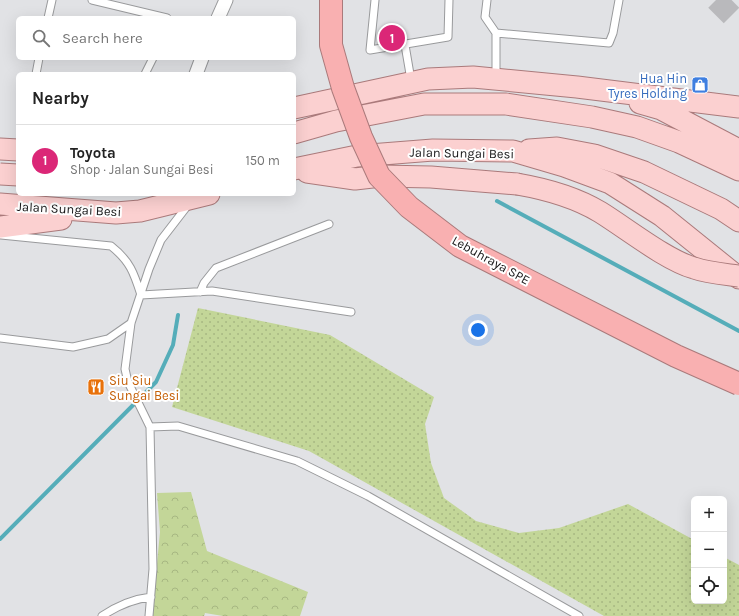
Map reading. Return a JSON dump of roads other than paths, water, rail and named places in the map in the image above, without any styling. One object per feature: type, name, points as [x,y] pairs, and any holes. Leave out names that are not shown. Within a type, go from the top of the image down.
[{"type":"highway","name":"Lebuhraya SPE","points":[[324,0],[325,43],[332,88],[370,183],[402,219],[456,255],[515,284]]},
{"type":"highway","name":"Lebuhraya SPE","points":[[331,0],[331,45],[343,88],[361,137],[379,176],[409,207],[460,246],[676,356],[739,384]]},
{"type":"main road","points":[[296,108],[428,79],[474,77],[577,87],[729,105]]},
{"type":"main road","points":[[577,87],[661,109],[739,150]]},
{"type":"main road","points":[[296,132],[336,121],[424,104],[506,104],[592,117],[637,127],[679,142],[739,170]]},
{"type":"main road","points":[[513,151],[557,148],[594,155],[644,172],[721,209],[739,221]]},
{"type":"main road","points":[[0,149],[16,150]]},
{"type":"main road","name":"Jalan Sungai Besi","points":[[296,170],[357,156],[433,150],[513,151],[564,166],[610,183],[662,216],[737,279]]},
{"type":"main road","points":[[296,170],[355,179],[381,176],[431,177],[517,184],[553,192],[577,200],[598,211],[675,260],[693,268],[737,279]]},
{"type":"main road","points":[[0,174],[16,176]]},
{"type":"main road","name":"Jalan Sungai Besi","points":[[0,204],[116,213],[140,211],[200,196]]},
{"type":"main road","points":[[0,227],[116,213]]},
{"type":"street","points":[[219,16],[226,0]]},
{"type":"street","points":[[197,72],[201,60]]},
{"type":"lane","points":[[48,16],[52,0]]},
{"type":"lane","points":[[92,0],[159,16]]},
{"type":"lane","points":[[375,0],[370,50],[405,45],[448,36],[449,0]]},
{"type":"lane","points":[[487,0],[485,17],[496,33],[496,80]]},
{"type":"lane","points":[[496,33],[609,43],[613,33],[619,0]]},
{"type":"lane","points":[[405,45],[411,82]]},
{"type":"lane","points":[[36,72],[40,60]]},
{"type":"lane","points":[[146,72],[152,60]]},
{"type":"lane","points":[[149,616],[153,569],[150,427],[128,382],[125,369],[131,323],[160,240],[200,196]]},
{"type":"lane","points":[[662,216],[678,238]]},
{"type":"lane","points":[[200,292],[204,283],[216,268],[329,224]]},
{"type":"lane","points":[[0,235],[111,246],[122,254],[131,265],[141,295]]},
{"type":"lane","points":[[705,262],[737,279]]},
{"type":"lane","points":[[141,295],[212,291],[351,312]]},
{"type":"lane","points":[[0,338],[73,347],[108,339],[131,323]]},
{"type":"lane","points":[[150,427],[178,426],[297,461],[368,496],[579,616]]},
{"type":"lane","points":[[102,616],[116,607],[138,599],[151,597]]},
{"type":"waterway","points":[[497,201],[739,331]]},
{"type":"waterway","points":[[0,539],[156,382],[173,345],[178,315]]},
{"type":"tunnel","points":[[716,0],[739,23]]},
{"type":"place","name":"Toyota","points":[[392,38]]},
{"type":"place","name":"Hua Hin Tyres Holding","points":[[700,85]]},
{"type":"place","name":"Siu Siu Sungai Besi","points":[[96,387]]}]
